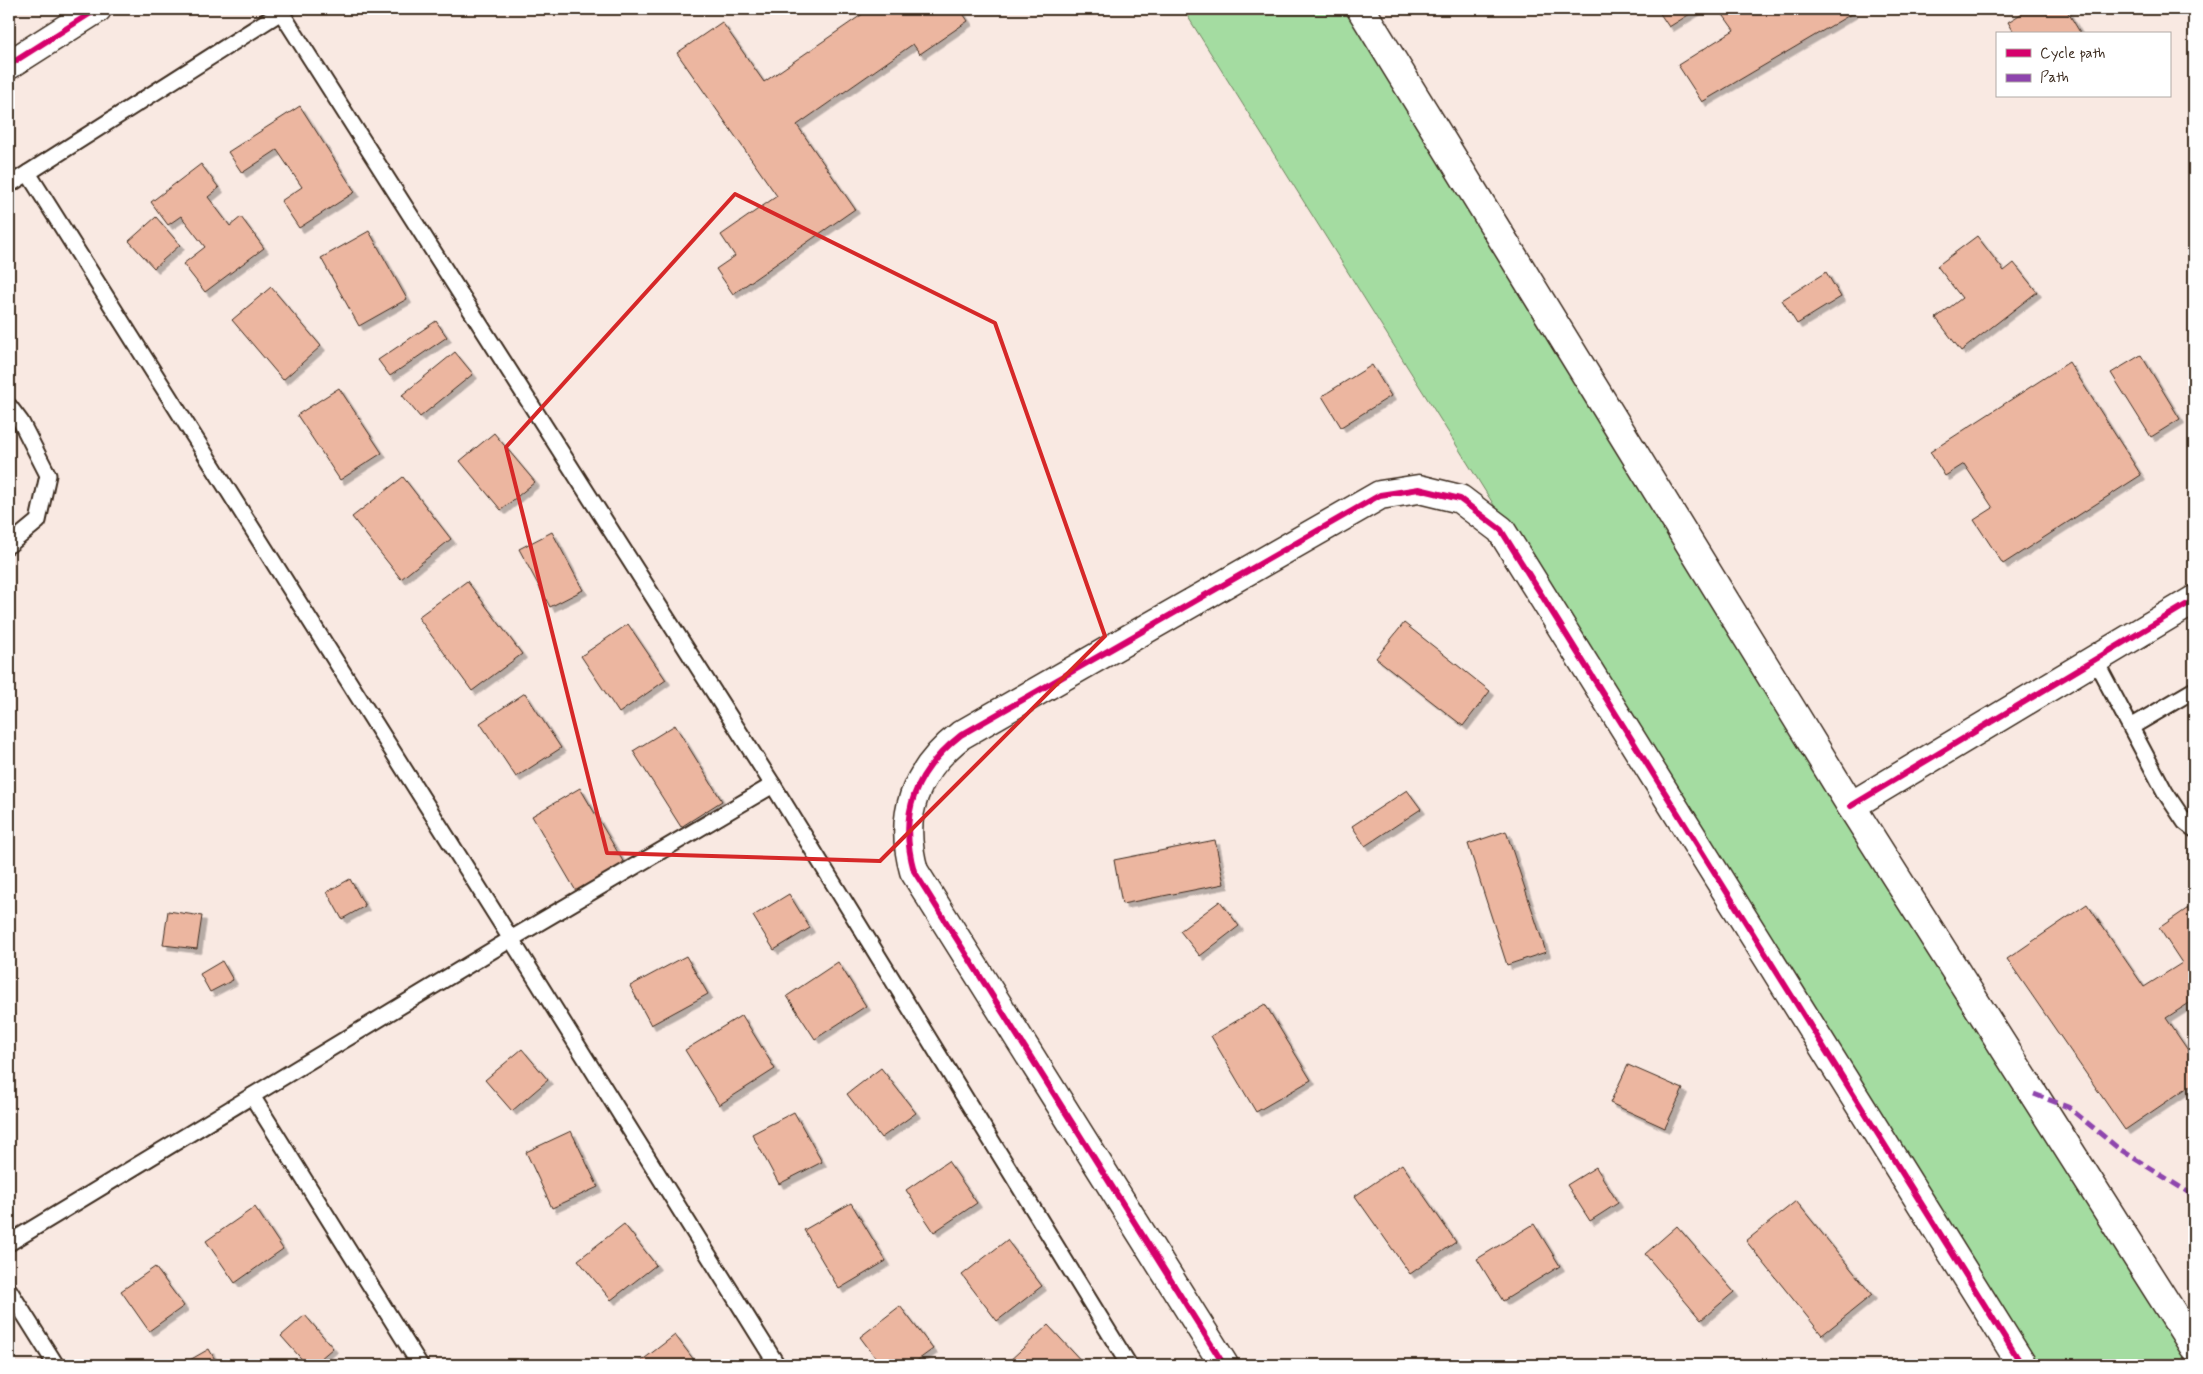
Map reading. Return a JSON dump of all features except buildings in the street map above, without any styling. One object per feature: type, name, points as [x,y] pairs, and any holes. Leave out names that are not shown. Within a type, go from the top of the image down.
[{"type":"street","points":[[9,65],[98,9]]},
{"type":"street","points":[[1361,9],[1851,806],[2194,1347]]},
{"type":"street","points":[[1224,1365],[914,872],[908,851],[906,827],[915,794],[924,773],[941,751],[961,735],[1380,495],[1419,489],[1460,499],[1501,530],[2022,1365]]},
{"type":"street","points":[[1851,806],[2194,600]]},
{"type":"lane","points":[[9,185],[281,12],[773,785],[1129,1365]]},
{"type":"lane","points":[[28,173],[777,1365]]},
{"type":"lane","points":[[9,406],[21,422],[48,475],[38,521],[9,545]]},
{"type":"lane","points":[[2095,660],[2166,792],[2185,822],[2194,829]]},
{"type":"lane","points":[[2131,727],[2194,690]]},
{"type":"lane","points":[[9,1243],[511,939],[773,785]]},
{"type":"lane","points":[[252,1096],[420,1365]]},
{"type":"lane","points":[[9,1290],[56,1365]]},
{"type":"highlighted area","points":[[735,194],[995,323],[1105,636],[880,861],[607,853],[506,447]]},
{"type":"green space","points":[[1183,9],[1347,9],[1841,810],[2194,1365],[2033,1365]]},
{"type":"marked path","points":[[2034,1094],[2068,1107],[2118,1148],[2194,1196]]},
{"type":"cycle path","points":[[9,65],[97,9]]},
{"type":"cycle path","points":[[1224,1365],[914,871],[908,831],[910,812],[914,795],[932,763],[961,735],[1380,495],[1419,489],[1460,499],[1501,530],[2022,1365]]},
{"type":"cycle path","points":[[1851,806],[2194,600]]}]
